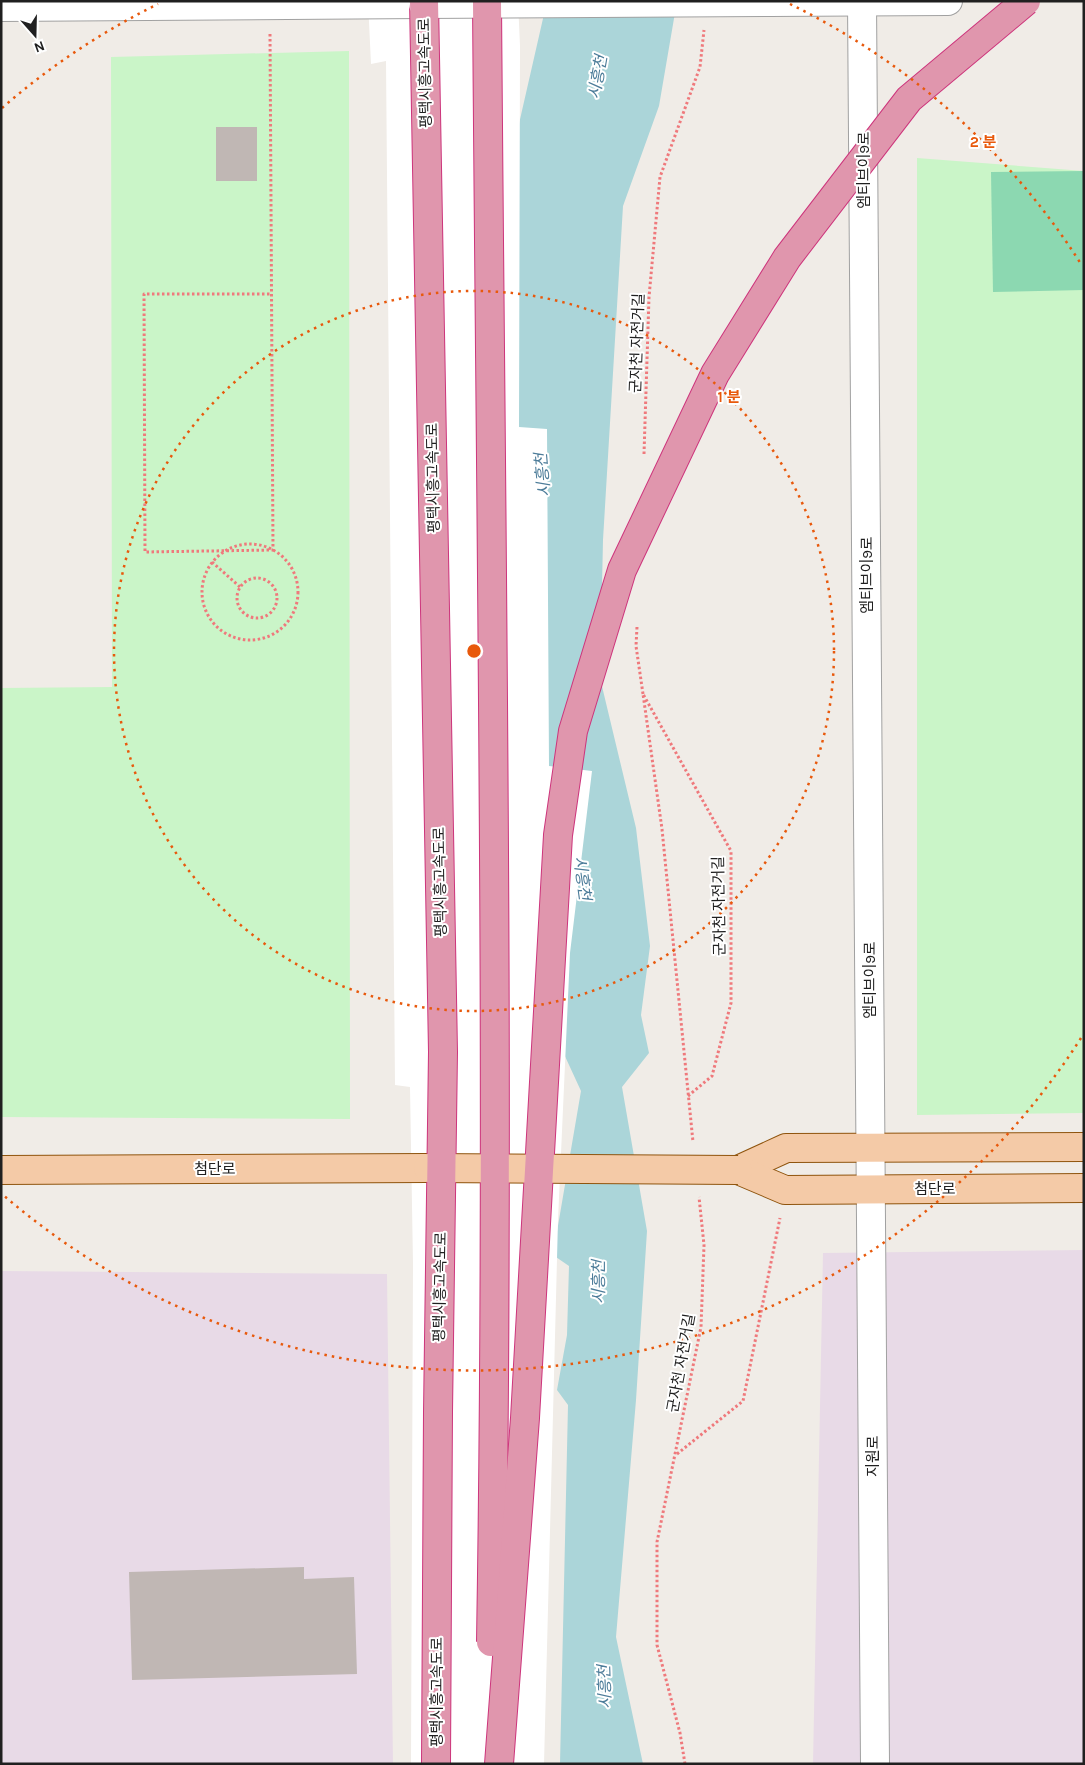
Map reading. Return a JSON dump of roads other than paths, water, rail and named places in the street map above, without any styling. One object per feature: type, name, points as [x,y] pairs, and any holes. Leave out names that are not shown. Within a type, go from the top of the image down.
[{"type":"highway","points":[[487,1],[494,868],[494,1407],[489,1764]]},
{"type":"highway","points":[[499,1764],[525,1409],[558,836],[573,731],[622,570],[715,374],[788,258],[909,99],[1026,1]]},
{"type":"highway","name":"평택시흥고속도로","points":[[424,3],[443,1052],[436,1764]]},
{"type":"main road","points":[[738,1170],[786,1148],[1084,1147]]},
{"type":"main road","name":"첨단로","points":[[1,1170],[428,1168],[738,1170],[785,1190],[1084,1188]]},
{"type":"street","points":[[1,7],[948,1]]},
{"type":"street","name":"엠티브이9로","points":[[862,2],[871,1148]]},
{"type":"street","name":"지원로","points":[[871,1148],[875,1764]]},
{"type":"street","points":[[428,1168],[436,1764]]},
{"type":"water","name":"시흥천","points":[[547,1],[677,1],[659,106],[623,206],[603,540],[600,678],[636,828],[650,946],[641,1015],[649,1053],[622,1087],[647,1231],[636,1400],[616,1637],[643,1764],[560,1764],[568,1405],[557,1390],[567,1335],[569,1266],[553,1255],[581,1091],[552,1028],[487,264]]}]
